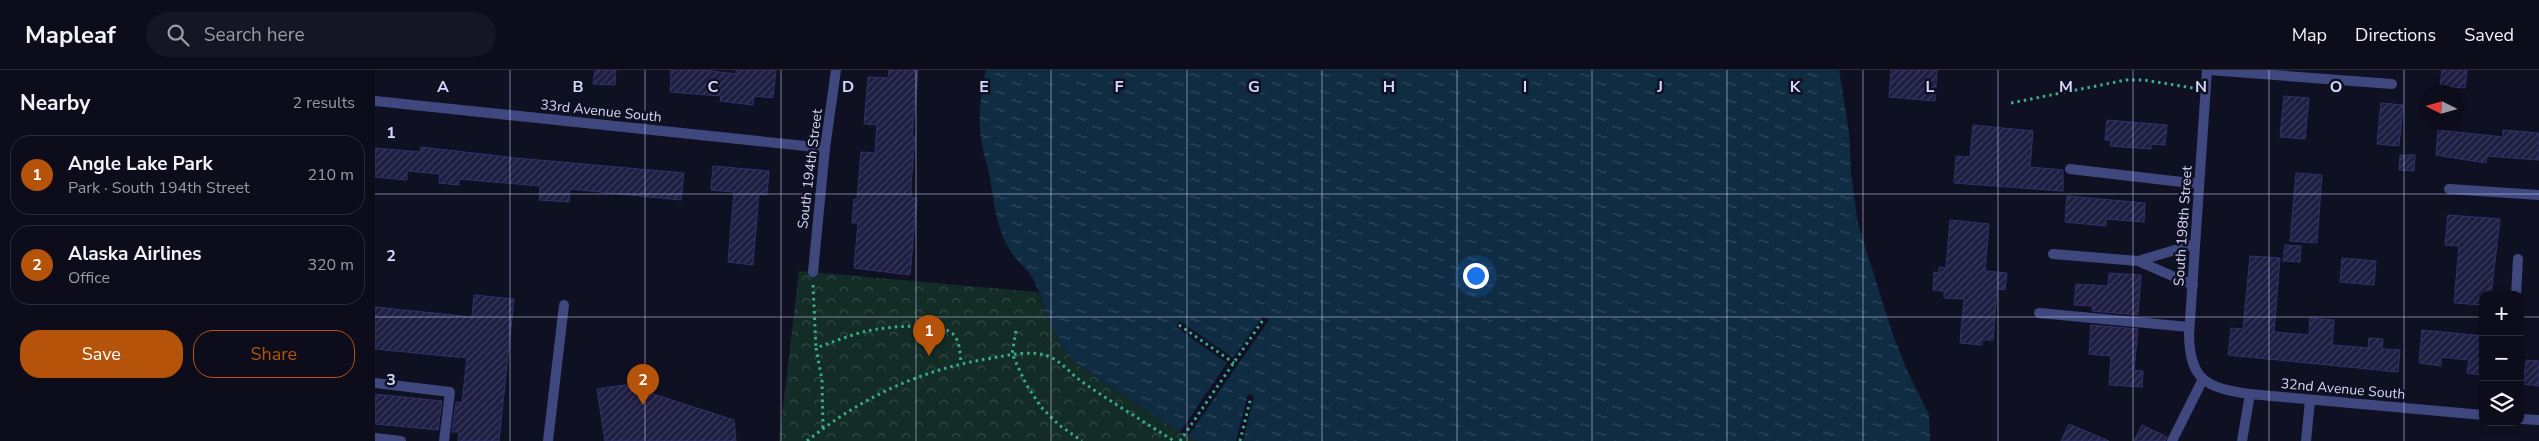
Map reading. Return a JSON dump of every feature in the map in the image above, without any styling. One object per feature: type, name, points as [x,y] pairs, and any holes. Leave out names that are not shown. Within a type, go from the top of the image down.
[{"type":"street","name":"South 194th Street","points":[[813,272],[825,148],[836,70]]},
{"type":"street","points":[[2208,70],[2392,84]]},
{"type":"street","name":"South 198th Street","points":[[2202,381],[2196,372],[2189,350],[2189,326],[2208,70]]},
{"type":"street","name":"33rd Avenue South","points":[[375,102],[825,148]]},
{"type":"street","points":[[2069,169],[2199,184]]},
{"type":"street","points":[[2449,189],[2539,195]]},
{"type":"street","points":[[2053,254],[2137,260],[2195,244]]},
{"type":"street","points":[[2516,291],[2518,259]]},
{"type":"street","points":[[2137,260],[2193,285]]},
{"type":"street","points":[[548,441],[564,305]]},
{"type":"street","points":[[2039,313],[2189,326]]},
{"type":"street","points":[[2172,441],[2202,381]]},
{"type":"street","name":"32nd Avenue South","points":[[2202,381],[2214,387],[2249,394],[2479,415]]},
{"type":"street","points":[[375,383],[450,392],[444,441]]},
{"type":"street","points":[[2242,441],[2249,394]]},
{"type":"street","points":[[2306,441],[2310,400]]},
{"type":"street","points":[[2524,418],[2539,420]]},
{"type":"street","points":[[375,438],[401,441]]},
{"type":"path","points":[[2011,103],[2126,80],[2144,80],[2206,90]]},
{"type":"path","points":[[813,272],[816,348],[822,380],[823,429]]},
{"type":"path","points":[[1181,440],[1263,320]]},
{"type":"path","points":[[1179,325],[1234,363]]},
{"type":"path","points":[[816,348],[867,331],[889,328],[938,327],[952,333],[957,339],[961,363]]},
{"type":"path","points":[[1016,331],[1012,354],[1026,384],[1041,407],[1059,425],[1082,441]]},
{"type":"path","points":[[807,441],[878,393],[908,380],[961,363],[1012,354],[1047,356],[1062,364],[1087,385],[1174,441]]},
{"type":"path","points":[[1240,441],[1251,397]]},
{"type":"green space","points":[[799,271],[1038,292],[1059,340],[1078,365],[1180,432],[1198,441],[779,441]]},
{"type":"water","points":[[986,70],[1839,70],[1849,132],[1851,172],[1858,224],[1892,332],[1906,368],[1929,415],[1930,441],[1198,441],[1180,432],[1078,365],[1063,348],[1048,318],[1034,280],[1006,244],[997,217],[980,130],[982,89]]},
{"type":"pier","points":[[1263,316],[1269,320],[1188,436],[1180,432],[1227,363],[1176,327],[1180,321],[1233,358]]},
{"type":"pier","points":[[1248,394],[1254,396],[1243,441],[1236,441]]},
{"type":"building","points":[[595,70],[616,70],[615,85],[593,84]]},
{"type":"building","points":[[671,70],[704,70],[736,74],[736,70],[776,70],[773,98],[754,96],[753,105],[720,101],[721,96],[670,92]]},
{"type":"building","points":[[889,70],[918,70],[912,136],[915,137],[911,186],[912,198],[917,198],[910,275],[854,268],[858,223],[852,223],[854,199],[857,199],[861,152],[875,153],[877,125],[864,124],[868,77],[888,78]]},
{"type":"building","points":[[1891,70],[1937,70],[1935,101],[1889,97]]},
{"type":"building","points":[[2442,70],[2467,70],[2465,88],[2464,85],[2440,85]]},
{"type":"building","points":[[2284,96],[2309,98],[2305,139],[2280,137]]},
{"type":"building","points":[[2381,103],[2403,105],[2399,146],[2377,144]]},
{"type":"building","points":[[2107,120],[2167,125],[2165,145],[2151,144],[2151,149],[2110,146],[2111,140],[2105,140]]},
{"type":"building","points":[[1973,125],[2033,131],[2030,167],[2063,170],[2063,191],[1954,183],[1956,156],[1970,157]]},
{"type":"building","points":[[2438,130],[2503,137],[2503,130],[2539,133],[2539,160],[2487,156],[2486,163],[2436,155]]},
{"type":"building","points":[[421,147],[516,158],[684,173],[681,200],[570,189],[569,202],[539,200],[540,186],[459,179],[459,185],[439,183],[440,174],[407,171],[407,180],[375,177],[375,148],[420,152]]},
{"type":"building","points":[[2400,155],[2415,155],[2414,171],[2399,170]]},
{"type":"building","points":[[713,166],[769,171],[767,195],[759,194],[753,265],[728,262],[734,192],[711,190]]},
{"type":"building","points":[[2296,173],[2322,175],[2317,243],[2290,241]]},
{"type":"building","points":[[2067,196],[2145,203],[2144,222],[2106,219],[2106,226],[2065,222]]},
{"type":"building","points":[[2448,215],[2500,219],[2491,291],[2479,291],[2479,305],[2454,303],[2459,246],[2445,245]]},
{"type":"building","points":[[1950,220],[1989,224],[1985,271],[2007,273],[2005,290],[1997,289],[1993,340],[1982,340],[1982,345],[1960,343],[1964,299],[1944,298],[1944,291],[1933,290],[1934,272],[1939,273],[1939,267],[1946,268]]},
{"type":"building","points":[[2285,245],[2301,246],[2300,262],[2283,261]]},
{"type":"building","points":[[2250,256],[2280,258],[2274,332],[2309,335],[2310,318],[2334,320],[2332,345],[2368,348],[2369,338],[2383,339],[2382,349],[2400,350],[2398,372],[2228,355],[2231,328],[2243,329]]},
{"type":"building","points":[[2342,258],[2376,261],[2374,285],[2340,282]]},
{"type":"building","points":[[2109,273],[2141,275],[2138,315],[2092,311],[2093,306],[2074,305],[2076,284],[2108,286]]},
{"type":"building","points":[[474,295],[514,299],[499,441],[458,441],[459,432],[452,432],[456,402],[462,403],[467,358],[375,349],[375,307],[472,317]]},
{"type":"building","points":[[2091,325],[2138,329],[2134,370],[2143,371],[2142,387],[2109,385],[2111,356],[2089,354]]},
{"type":"building","points":[[2422,330],[2479,336],[2479,374],[2467,373],[2469,360],[2441,357],[2441,366],[2419,363]]},
{"type":"building","points":[[2526,360],[2539,361],[2539,386],[2524,384]]},
{"type":"building","points":[[625,385],[734,420],[736,441],[605,441],[597,389]]},
{"type":"building","points":[[375,394],[442,401],[438,430],[375,424]]},
{"type":"building","points":[[2069,424],[2109,441],[2061,441]]},
{"type":"building","points":[[2142,425],[2167,437],[2165,441],[2134,441]]},
{"type":"place","name":"Angle Lake Park","points":[[929,356]]},
{"type":"place","name":"Alaska Airlines","points":[[643,405]]}]
